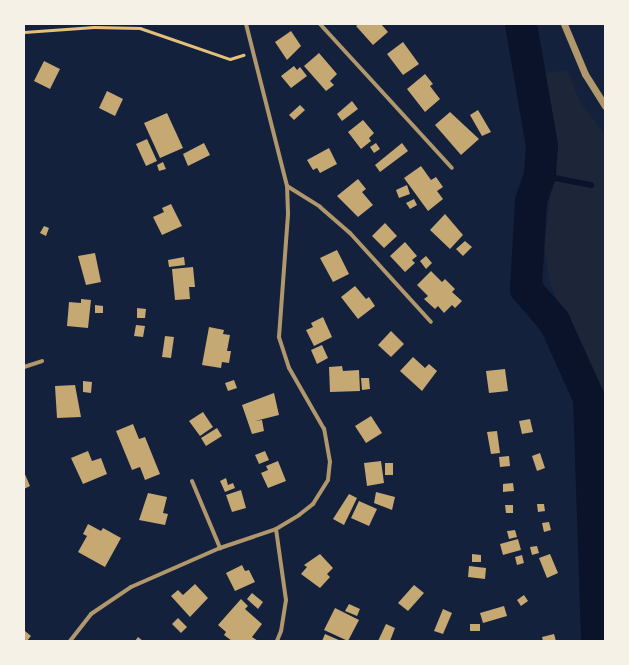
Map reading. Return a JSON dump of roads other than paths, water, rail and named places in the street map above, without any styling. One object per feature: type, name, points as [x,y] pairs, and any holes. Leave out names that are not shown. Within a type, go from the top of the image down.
[{"type":"street","points":[[70,641],[91,614],[131,587],[220,548],[276,529],[313,504],[328,480],[330,462],[324,430],[289,368],[279,337],[288,213],[288,186],[246,24]]},
{"type":"street","points":[[320,24],[452,168]]},
{"type":"street","points":[[564,24],[584,74],[605,106]]},
{"type":"street","points":[[288,186],[320,207],[350,233],[431,322]]},
{"type":"street","points":[[24,367],[42,361]]},
{"type":"street","points":[[192,481],[220,548]]},
{"type":"street","points":[[276,529],[286,600],[281,631],[277,641]]},
{"type":"waterway","points":[[521,24],[542,145],[540,175],[531,201],[526,289],[554,321],[589,398],[597,641]]},
{"type":"waterway","points":[[540,175],[591,185]]}]
